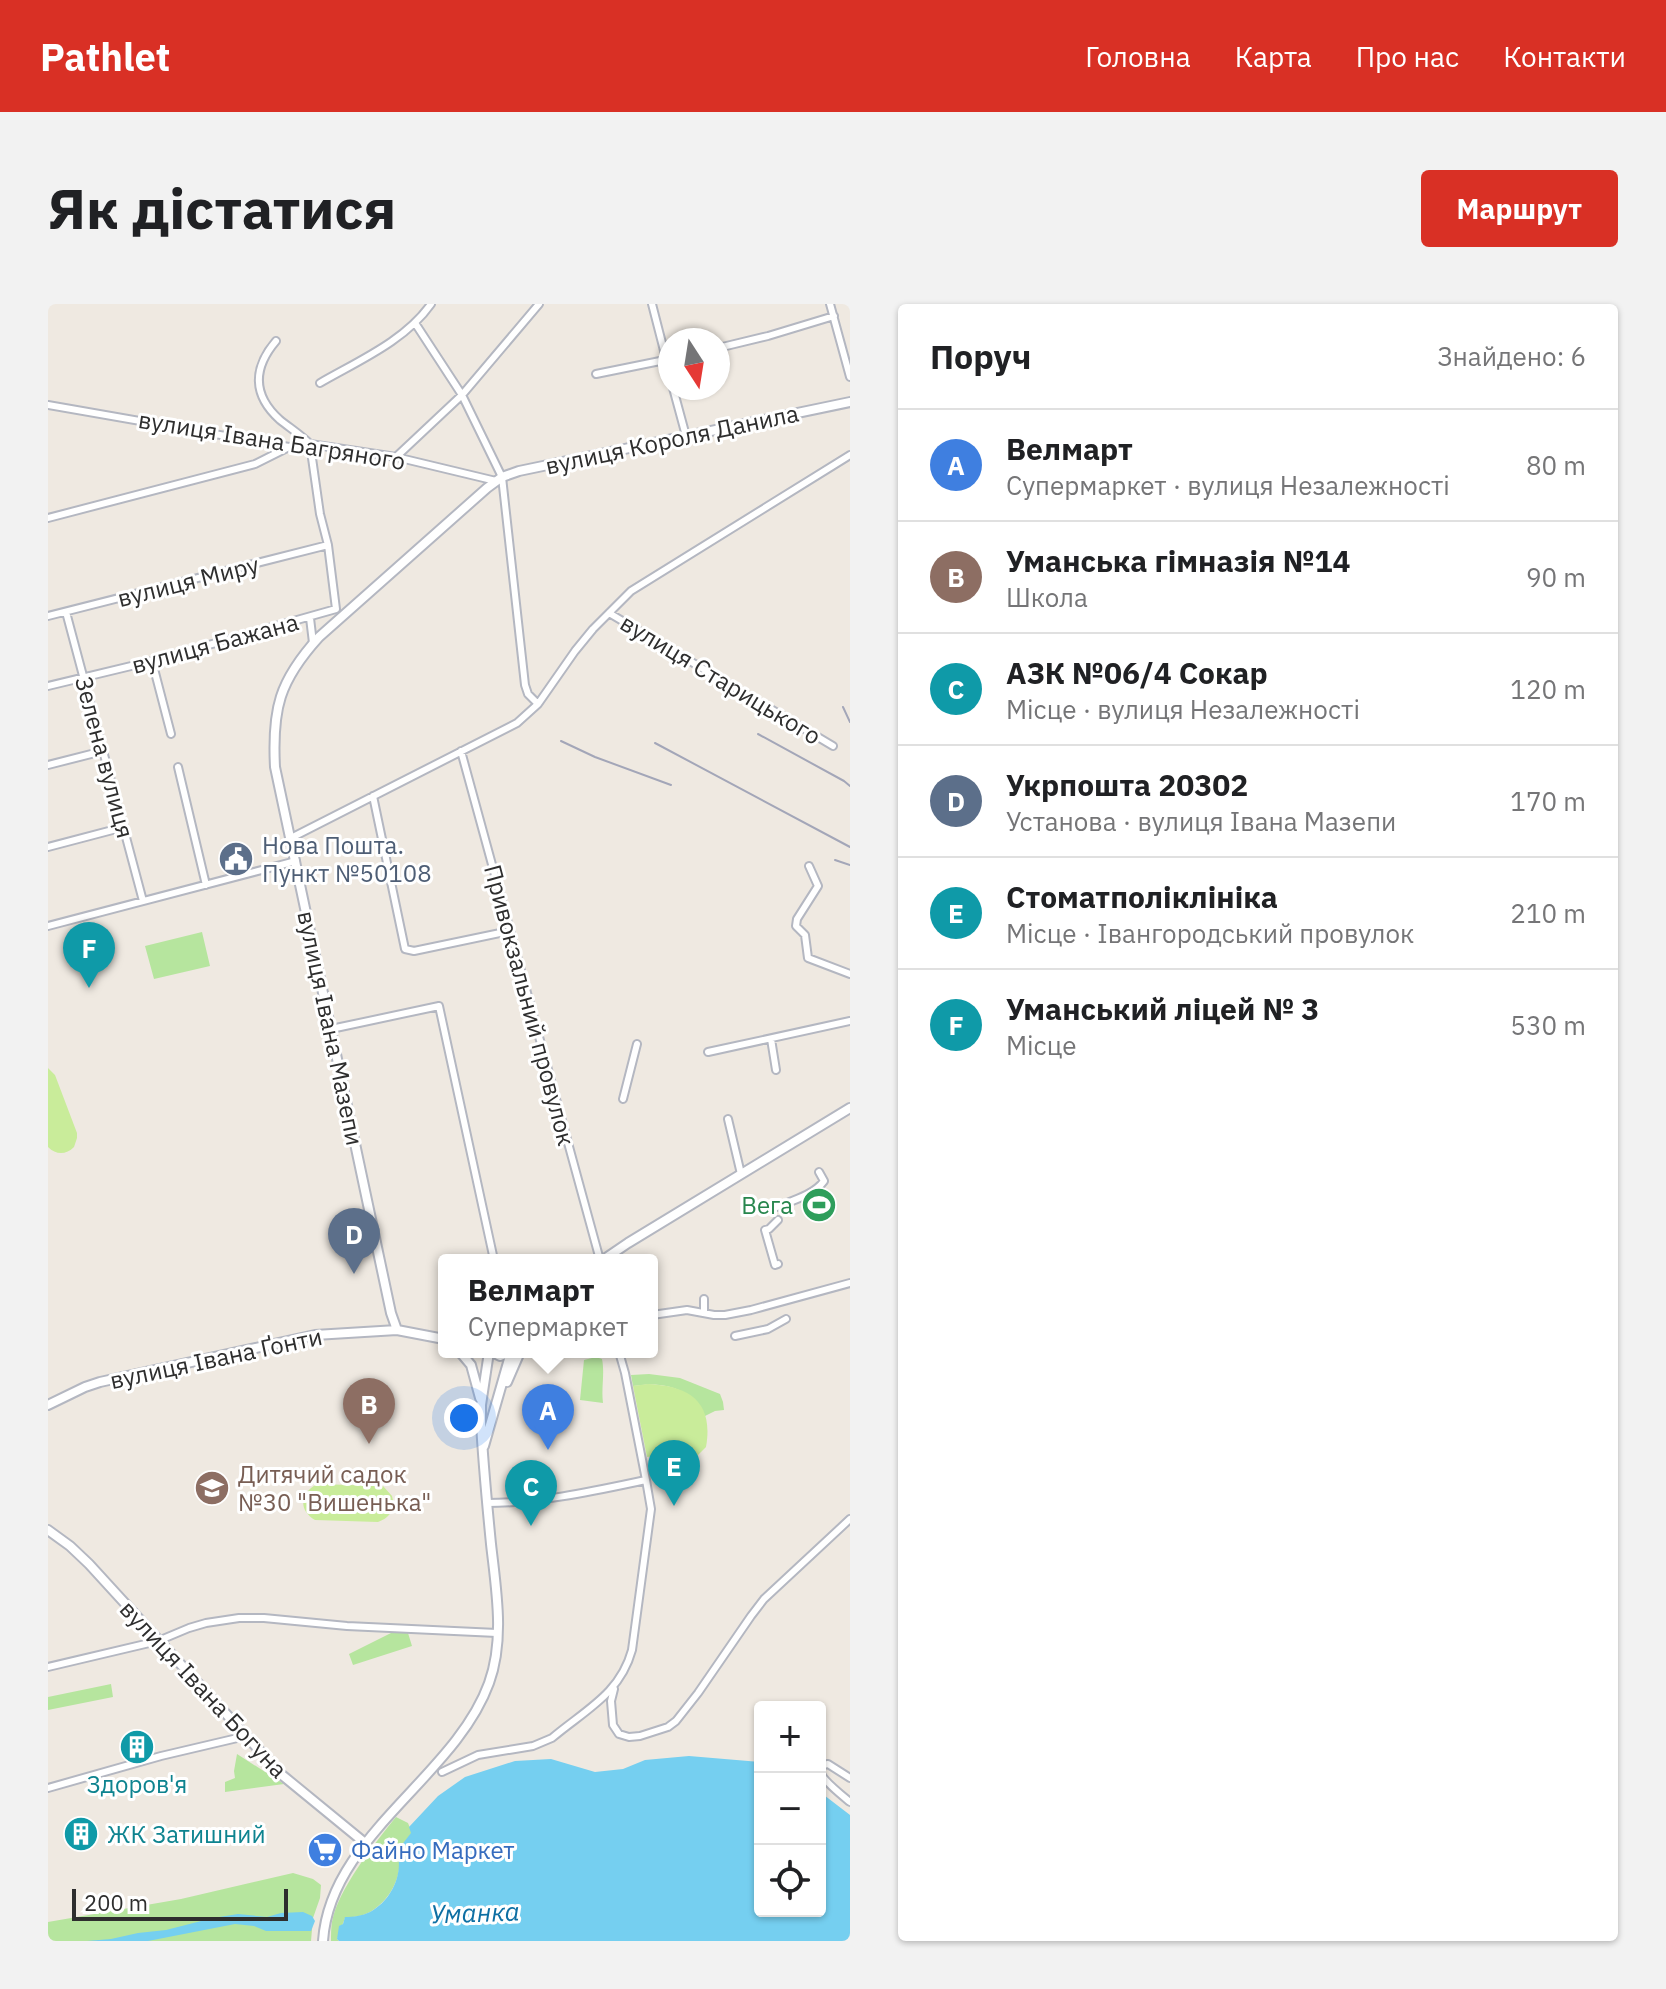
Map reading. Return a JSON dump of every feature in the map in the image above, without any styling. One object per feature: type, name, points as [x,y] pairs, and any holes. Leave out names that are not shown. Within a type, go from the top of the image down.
[{"type":"main road","name":"вулиця Короля Данила","points":[[499,479],[519,471],[850,402]]},
{"type":"main road","name":"вулиця Івана Мазепи","points":[[397,1330],[275,767],[273,737],[277,706],[285,683],[313,643],[499,479]]},
{"type":"main road","points":[[612,1254],[850,1108]]},
{"type":"main road","name":"вулиця Івана Ґонти","points":[[48,1405],[100,1382],[315,1335],[397,1330],[438,1337]]},
{"type":"main road","points":[[323,1941],[329,1908],[365,1843],[444,1755],[474,1714],[490,1680],[497,1649],[497,1606],[481,1405],[476,1379],[465,1358]]},
{"type":"main road","points":[[481,1405],[490,1358]]},
{"type":"main road","points":[[483,1450],[509,1358]]},
{"type":"main road","points":[[498,1401],[517,1358]]},
{"type":"main road","name":"вулиця Івана Богуна","points":[[48,1530],[89,1564],[282,1775],[365,1843]]},
{"type":"street","points":[[320,383],[397,338],[431,304]]},
{"type":"street","points":[[396,457],[462,395],[539,304]]},
{"type":"street","points":[[652,304],[659,328]]},
{"type":"street","points":[[830,304],[850,377]]},
{"type":"street","points":[[730,345],[834,316]]},
{"type":"street","points":[[415,323],[462,395],[499,479],[525,685],[528,694],[538,704]]},
{"type":"street","points":[[276,341],[265,355],[259,370],[259,388],[280,420],[310,444],[320,514],[328,545]]},
{"type":"street","points":[[596,374],[658,361]]},
{"type":"street","points":[[676,400],[686,436]]},
{"type":"street","name":"вулиця Івана Багряного","points":[[48,405],[289,447],[310,444],[396,457],[499,479]]},
{"type":"street","points":[[48,518],[255,464],[289,447]]},
{"type":"street","points":[[291,838],[517,723],[538,704],[575,651],[631,591],[850,455]]},
{"type":"street","name":"вулиця Бажана","points":[[48,686],[152,661],[335,610],[328,545]]},
{"type":"street","name":"вулиця Миру","points":[[48,616],[328,545]]},
{"type":"street","name":"Зелена вулиця","points":[[66,612],[143,901]]},
{"type":"street","name":"вулиця Старицького","points":[[609,613],[833,746]]},
{"type":"street","points":[[310,618],[313,643]]},
{"type":"street","points":[[152,661],[171,734]]},
{"type":"street","points":[[48,765],[103,751]]},
{"type":"street","name":"Привокзальний провулок","points":[[461,751],[600,1254]]},
{"type":"street","points":[[178,767],[206,885]]},
{"type":"street","points":[[373,796],[405,949],[414,951],[510,931]]},
{"type":"street","points":[[48,847],[124,827]]},
{"type":"street","points":[[48,926],[296,861]]},
{"type":"street","points":[[809,866],[818,886],[797,919],[796,926],[805,935],[808,958],[850,974]]},
{"type":"street","points":[[331,1029],[439,1006],[493,1254]]},
{"type":"street","points":[[708,1052],[850,1021]]},
{"type":"street","points":[[771,1039],[776,1070]]},
{"type":"street","points":[[623,1099],[637,1044]]},
{"type":"street","points":[[728,1119],[741,1174]]},
{"type":"street","points":[[774,1208],[821,1186],[824,1181],[819,1172]]},
{"type":"street","points":[[778,1220],[765,1230],[775,1265],[778,1264]]},
{"type":"street","points":[[658,1314],[677,1310],[725,1315],[850,1283]]},
{"type":"street","points":[[704,1299],[704,1313]]},
{"type":"street","points":[[735,1336],[768,1329],[786,1319]]},
{"type":"street","points":[[621,1358],[651,1509],[632,1650],[611,1698],[613,1725],[619,1734],[640,1736],[668,1727],[676,1721],[764,1599],[850,1519]]},
{"type":"street","points":[[487,1503],[567,1496],[646,1480]]},
{"type":"street","points":[[48,1667],[158,1641],[197,1625],[239,1618],[497,1633]]},
{"type":"street","points":[[442,1772],[478,1755],[542,1744],[614,1688]]},
{"type":"street","points":[[48,1788],[246,1736]]},
{"type":"street","points":[[850,1778],[828,1764],[822,1767],[821,1774],[850,1802]]},
{"type":"green space","points":[[202,932],[210,966],[154,979],[145,946]]},
{"type":"green space","points":[[48,1068],[55,1075],[77,1133],[74,1147],[64,1153],[54,1152],[48,1147]]},
{"type":"green space","points":[[602,1359],[603,1403],[580,1400],[584,1360]]},
{"type":"green space","points":[[631,1375],[680,1378],[720,1394],[724,1410],[705,1416],[692,1398],[675,1388],[655,1384],[633,1386]]},
{"type":"green space","points":[[648,1384],[675,1388],[695,1399],[702,1407],[706,1418],[706,1447],[687,1466],[660,1472],[655,1456],[647,1457],[633,1386]]},
{"type":"green space","points":[[317,1484],[383,1486],[392,1496],[392,1509],[386,1518],[378,1522],[315,1520],[306,1511],[303,1502],[307,1492]]},
{"type":"green space","points":[[393,1632],[408,1633],[412,1646],[353,1665],[349,1654]]},
{"type":"green space","points":[[111,1684],[113,1697],[48,1710],[48,1697]]},
{"type":"green space","points":[[237,1754],[284,1784],[225,1792],[225,1782],[235,1778]]},
{"type":"green space","points":[[396,1817],[408,1823],[412,1833],[398,1851],[399,1869],[394,1886],[384,1901],[370,1912],[345,1918],[337,1939],[339,1941],[331,1941],[332,1922],[342,1895],[358,1867]]},
{"type":"green space","points":[[293,1873],[321,1885],[311,1941],[48,1941],[48,1922],[181,1899]]},
{"type":"water","name":"Уманка","points":[[689,1756],[754,1761],[754,1917],[826,1917],[826,1797],[850,1815],[850,1941],[337,1939],[339,1926],[345,1917],[367,1913],[390,1894],[399,1869],[397,1851],[411,1833],[409,1827],[438,1796],[465,1777],[515,1761],[551,1759],[595,1772],[623,1769],[645,1760]]},
{"type":"water","points":[[303,1912],[315,1921],[311,1931],[266,1931],[235,1924],[148,1941],[87,1941],[166,1930],[238,1914],[267,1917]]},
{"type":"railway","points":[[843,707],[850,722]]},
{"type":"railway","points":[[758,734],[850,786]]},
{"type":"railway","points":[[561,741],[671,785]]},
{"type":"railway","points":[[655,743],[850,847]]},
{"type":"railway","points":[[835,860],[850,865]]},
{"type":"place","name":"Нова Пошта. Пункт №50108","points":[[236,859]]},
{"type":"place","name":"Уманський ліцей № 3","points":[[89,988]]},
{"type":"place","name":"Вега","points":[[819,1205]]},
{"type":"place","name":"Укрпошта 20302","points":[[354,1274]]},
{"type":"place","name":"Уманська гімназія №14","points":[[369,1444]]},
{"type":"place","name":"Велмарт","points":[[548,1450]]},
{"type":"place","name":"Дитячий садок №30 \"Вишенька\"","points":[[212,1488]]},
{"type":"place","name":"Стоматполіклініка","points":[[674,1506]]},
{"type":"place","name":"АЗК №06/4 Сокар","points":[[531,1526]]},
{"type":"place","name":"Здоров'я","points":[[137,1747]]},
{"type":"place","name":"ЖК Затишний","points":[[81,1834]]},
{"type":"place","name":"Файно Маркет","points":[[325,1850]]}]
